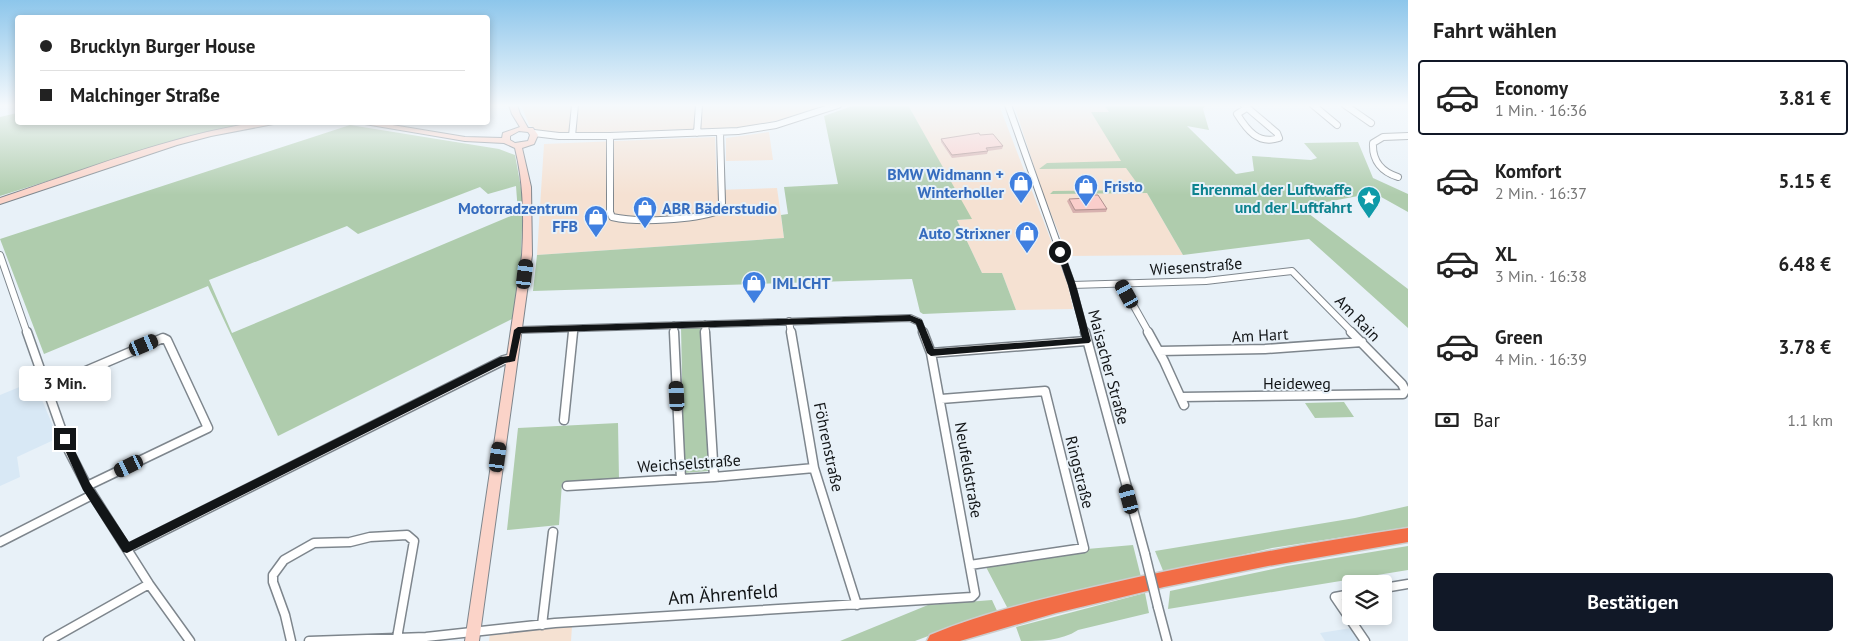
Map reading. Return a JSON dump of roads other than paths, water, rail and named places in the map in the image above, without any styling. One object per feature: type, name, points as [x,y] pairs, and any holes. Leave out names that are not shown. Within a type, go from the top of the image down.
[{"type":"highway","points":[[936,641],[965,630],[1094,595],[1278,556],[1408,535]]},
{"type":"main road","points":[[0,200],[210,135]]},
{"type":"main road","points":[[445,135],[480,140],[508,136],[518,146],[524,162],[528,199],[527,255],[518,330],[512,358],[472,636]]},
{"type":"main road","points":[[524,162],[531,139],[529,135]]},
{"type":"main road","points":[[518,146],[531,139]]},
{"type":"street","points":[[531,139],[559,136],[642,135]]},
{"type":"street","points":[[610,136],[610,212],[612,217],[630,219],[700,216],[718,211],[722,203],[720,135]]},
{"type":"street","name":"Maisacher Straße","points":[[1019,135],[1072,285],[1167,641]]},
{"type":"street","points":[[1253,135],[1263,140],[1272,141],[1278,138],[1277,135]]},
{"type":"street","points":[[1398,177],[1391,176],[1374,162],[1371,152],[1373,143],[1383,137],[1408,136]]},
{"type":"street","points":[[0,256],[69,451],[89,491],[149,584],[190,641]]},
{"type":"street","name":"Wiesenstraße","points":[[1072,285],[1206,281],[1292,271]]},
{"type":"street","name":"Am Rain","points":[[1292,271],[1402,384]]},
{"type":"street","name":"Heideweg","points":[[1122,285],[1159,351],[1182,401],[1398,395],[1403,394],[1405,390],[1402,384]]},
{"type":"street","name":"Neufeldstraße","points":[[518,330],[910,318],[919,322],[931,353],[941,399],[975,594]]},
{"type":"street","name":"Föhrenstraße","points":[[789,321],[814,468],[857,605]]},
{"type":"street","points":[[705,324],[714,477]]},
{"type":"street","points":[[674,325],[681,479]]},
{"type":"street","points":[[564,420],[573,329]]},
{"type":"street","points":[[0,542],[89,491],[208,428],[167,340],[163,338],[46,388]]},
{"type":"street","points":[[931,353],[1086,341]]},
{"type":"street","name":"Am Hart","points":[[1159,351],[1265,349],[1362,342]]},
{"type":"street","points":[[127,549],[504,360],[512,358]]},
{"type":"street","name":"Ringstraße","points":[[941,399],[1044,391],[1084,548],[970,565]]},
{"type":"street","name":"Weichselstraße","points":[[567,486],[714,477],[814,468]]},
{"type":"street","points":[[542,624],[553,532]]},
{"type":"street","points":[[291,641],[285,615],[273,582],[273,575],[284,560],[314,543],[350,542],[370,537],[407,535],[414,541],[397,638]]},
{"type":"street","points":[[48,641],[149,584]]},
{"type":"street","points":[[1392,587],[1408,584]]},
{"type":"street","name":"Am Ährenfeld","points":[[309,641],[472,636],[542,624],[857,605],[972,596],[975,594]]},
{"type":"street","points":[[1342,596],[1335,597],[1342,607]]},
{"type":"street","points":[[1354,625],[1365,641]]},
{"type":"place","name":"BMW Widmann + Winterholler","points":[[1021,204]]},
{"type":"place","name":"Fristo","points":[[1086,207]]},
{"type":"place","name":"Ehrenmal der Luftwaffe und der Luftfahrt","points":[[1369,219]]},
{"type":"place","name":"ABR Bäderstudio","points":[[645,229]]},
{"type":"place","name":"Motorradzentrum FFB","points":[[596,238]]},
{"type":"place","name":"Auto Strixner","points":[[1027,254]]},
{"type":"place","name":"IMLICHT","points":[[754,304]]}]
